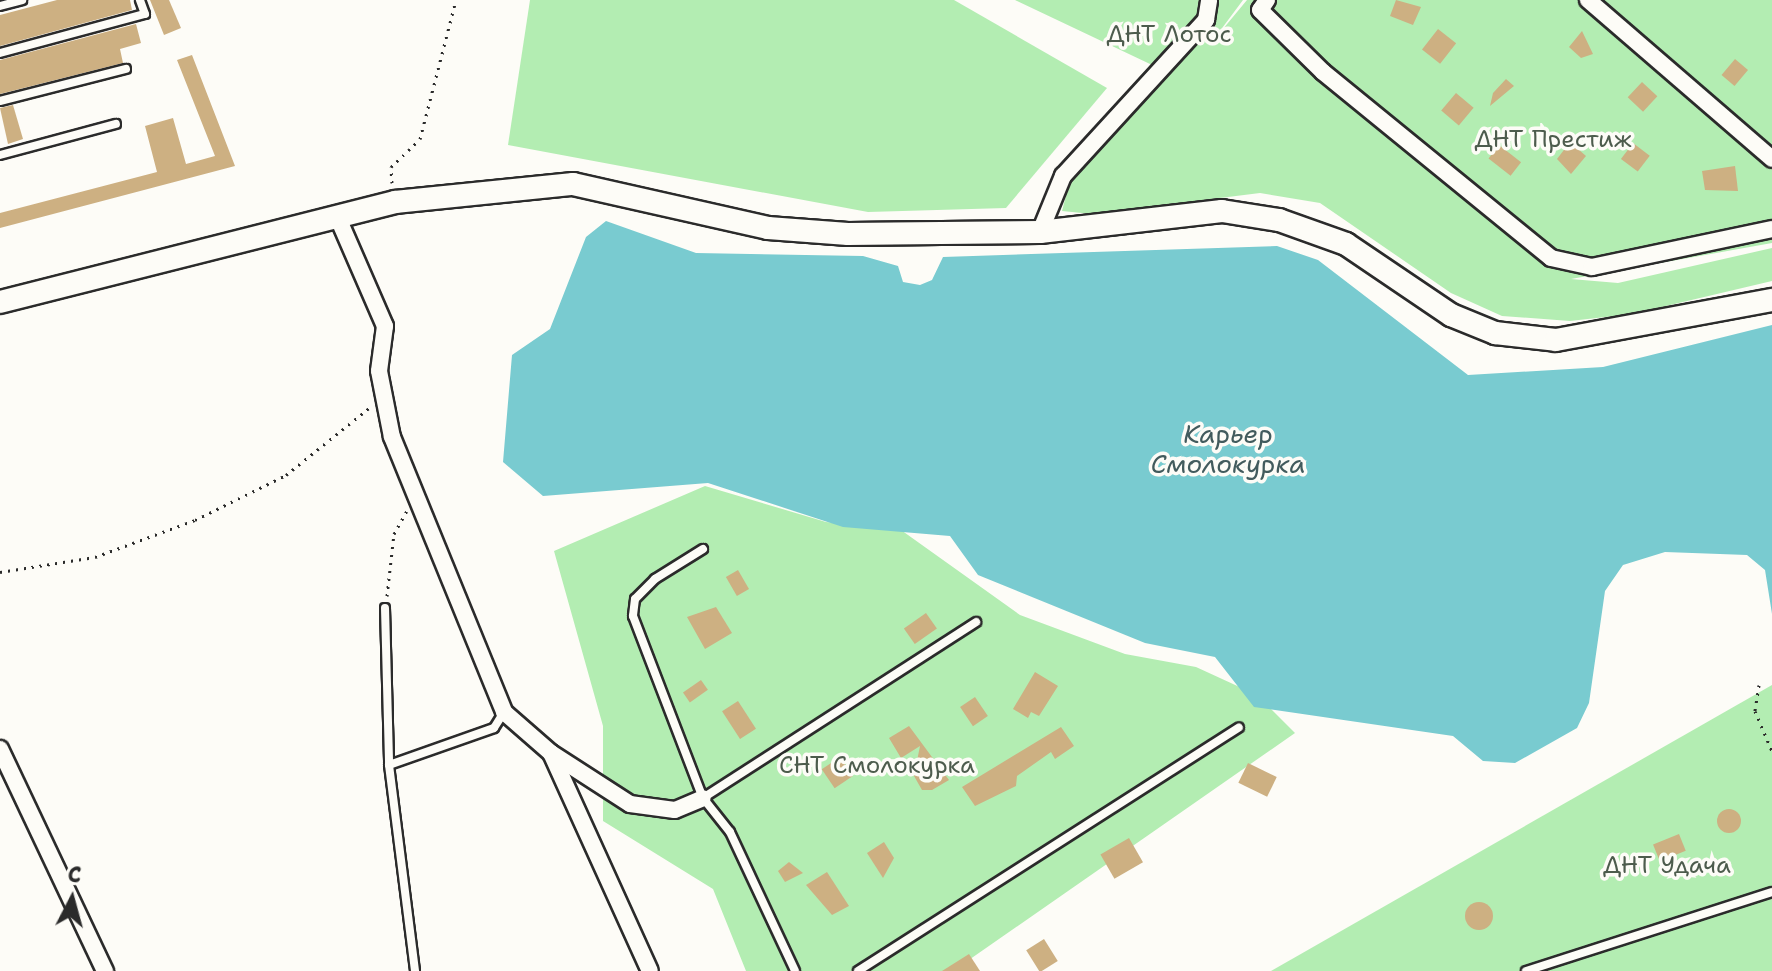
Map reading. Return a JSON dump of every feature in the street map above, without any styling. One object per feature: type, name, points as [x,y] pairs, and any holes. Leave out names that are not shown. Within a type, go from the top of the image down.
[{"type":"street","points":[[1040,232],[1063,176],[1206,20],[1209,0]]},
{"type":"street","points":[[1267,0],[1260,10],[1323,72],[1551,258],[1592,267],[1772,229]]},
{"type":"street","points":[[1588,0],[1772,159]]},
{"type":"street","points":[[0,302],[395,202],[573,184],[768,228],[1040,232],[1222,211],[1279,220],[1346,244],[1451,315],[1495,333],[1556,340],[1772,300]]},
{"type":"street","points":[[338,218],[385,326],[383,394],[414,498],[504,712],[551,753],[630,804],[675,810],[703,798]]},
{"type":"street","points":[[0,749],[105,971]]},
{"type":"street","points":[[551,753],[650,971]]},
{"type":"lane","points":[[0,6],[22,0]]},
{"type":"lane","points":[[0,53],[145,14],[140,0]]},
{"type":"lane","points":[[0,101],[126,69]]},
{"type":"lane","points":[[0,155],[116,124]]},
{"type":"lane","points":[[703,549],[655,579],[635,599],[633,616],[703,798],[730,832],[795,971]]},
{"type":"lane","points":[[385,608],[389,765],[415,971]]},
{"type":"lane","points":[[703,798],[976,622]]},
{"type":"lane","points":[[389,765],[494,728],[504,712]]},
{"type":"lane","points":[[858,971],[1239,727]]},
{"type":"lane","points":[[1526,971],[1772,892]]},
{"type":"path","points":[[395,202],[391,167],[420,139],[456,0]]},
{"type":"path","points":[[0,572],[95,557],[195,520],[286,475],[383,394]]},
{"type":"path","points":[[385,608],[394,534],[414,498]]},
{"type":"path","points":[[1759,685],[1755,711],[1772,751]]},
{"type":"green space","points":[[530,0],[954,0],[1107,88],[1006,208],[868,212],[508,145]]},
{"type":"green space","name":"ДНТ Престиж","points":[[1015,0],[1243,0],[1208,47],[1247,0],[1772,0],[1772,243],[1571,279],[1618,283],[1772,248],[1772,281],[1632,314],[1570,321],[1502,316],[1451,293],[1320,203],[1260,193],[1092,214],[1062,211],[1073,169],[1169,73]]},
{"type":"green space","name":"СНТ Смолокурка","points":[[705,486],[826,522],[901,530],[1020,615],[1125,654],[1196,667],[1257,695],[1295,733],[953,971],[746,971],[713,889],[603,821],[603,726],[554,551]]},
{"type":"green space","name":"ДНТ Удача","points":[[1772,685],[1772,971],[1271,971]]},
{"type":"water","name":"Карьер Смолокурка","points":[[606,221],[696,253],[863,256],[898,266],[903,282],[920,285],[932,280],[943,257],[1277,246],[1318,260],[1468,375],[1603,367],[1772,325],[1772,614],[1765,570],[1747,555],[1665,552],[1623,565],[1605,591],[1589,703],[1577,728],[1515,763],[1483,761],[1453,736],[1254,707],[1215,657],[1145,643],[978,575],[950,536],[843,527],[708,483],[543,496],[503,462],[512,355],[550,329],[586,237]]},
{"type":"building","points":[[57,0],[130,0],[132,10],[0,46],[0,15]]},
{"type":"building","points":[[150,0],[169,0],[181,28],[164,35]]},
{"type":"building","points":[[1396,0],[1421,7],[1413,25],[1390,16]]},
{"type":"building","points":[[136,24],[141,43],[120,49],[123,63],[0,94],[0,60]]},
{"type":"building","points":[[1438,29],[1456,43],[1440,64],[1422,49]]},
{"type":"building","points":[[1582,31],[1593,54],[1581,58],[1569,47]]},
{"type":"building","points":[[192,55],[235,166],[0,228],[0,213],[157,172],[145,126],[173,118],[186,164],[215,156],[177,60]]},
{"type":"building","points":[[1735,59],[1748,70],[1735,86],[1722,75]]},
{"type":"building","points":[[1506,79],[1514,86],[1490,106],[1493,93]]},
{"type":"building","points":[[1642,82],[1657,96],[1643,112],[1628,97]]},
{"type":"building","points":[[1456,93],[1474,108],[1459,125],[1441,111]]},
{"type":"building","points":[[13,105],[23,139],[8,144],[0,108]]},
{"type":"building","points":[[1570,142],[1586,156],[1571,174],[1557,159]]},
{"type":"building","points":[[1633,143],[1650,156],[1638,172],[1621,159]]},
{"type":"building","points":[[1499,145],[1521,162],[1511,176],[1489,158]]},
{"type":"building","points":[[1735,166],[1738,191],[1705,190],[1702,171]]},
{"type":"building","points":[[738,570],[749,589],[737,596],[726,577]]},
{"type":"building","points":[[716,607],[732,633],[705,649],[687,617]]},
{"type":"building","points":[[926,613],[937,629],[915,644],[904,628]]},
{"type":"building","points":[[1035,672],[1058,686],[1039,716],[1031,712],[1028,718],[1013,709]]},
{"type":"building","points":[[701,680],[708,690],[690,702],[683,693]]},
{"type":"building","points":[[975,697],[988,716],[973,726],[960,707]]},
{"type":"building","points":[[738,701],[756,729],[740,739],[722,711]]},
{"type":"building","points":[[909,726],[949,780],[932,790],[922,790],[914,776],[920,746],[901,758],[889,738]]},
{"type":"building","points":[[1061,727],[1074,746],[1055,759],[1051,752],[1017,776],[1016,786],[975,806],[962,787]]},
{"type":"building","points":[[840,757],[853,776],[835,788],[822,769]]},
{"type":"building","points":[[1248,763],[1277,777],[1267,797],[1238,783]]},
{"type":"building","points":[[1729,809],[1738,812],[1741,821],[1738,830],[1729,833],[1720,830],[1717,821],[1720,812]]},
{"type":"building","points":[[1679,834],[1686,851],[1660,861],[1653,844]]},
{"type":"building","points":[[1129,838],[1143,862],[1114,879],[1100,855]]},
{"type":"building","points":[[884,842],[894,858],[883,878],[867,853]]},
{"type":"building","points":[[789,862],[803,873],[785,882],[778,871]]},
{"type":"building","points":[[827,872],[849,906],[832,915],[806,885]]},
{"type":"building","points":[[1479,902],[1489,906],[1493,916],[1489,926],[1479,930],[1469,926],[1465,916],[1469,906]]},
{"type":"building","points":[[1044,939],[1058,961],[1039,971],[1026,950]]},
{"type":"building","points":[[969,954],[980,971],[942,971]]},
{"type":"park label","name":"ДНТ Лотос","points":[[1169,35]]}]
